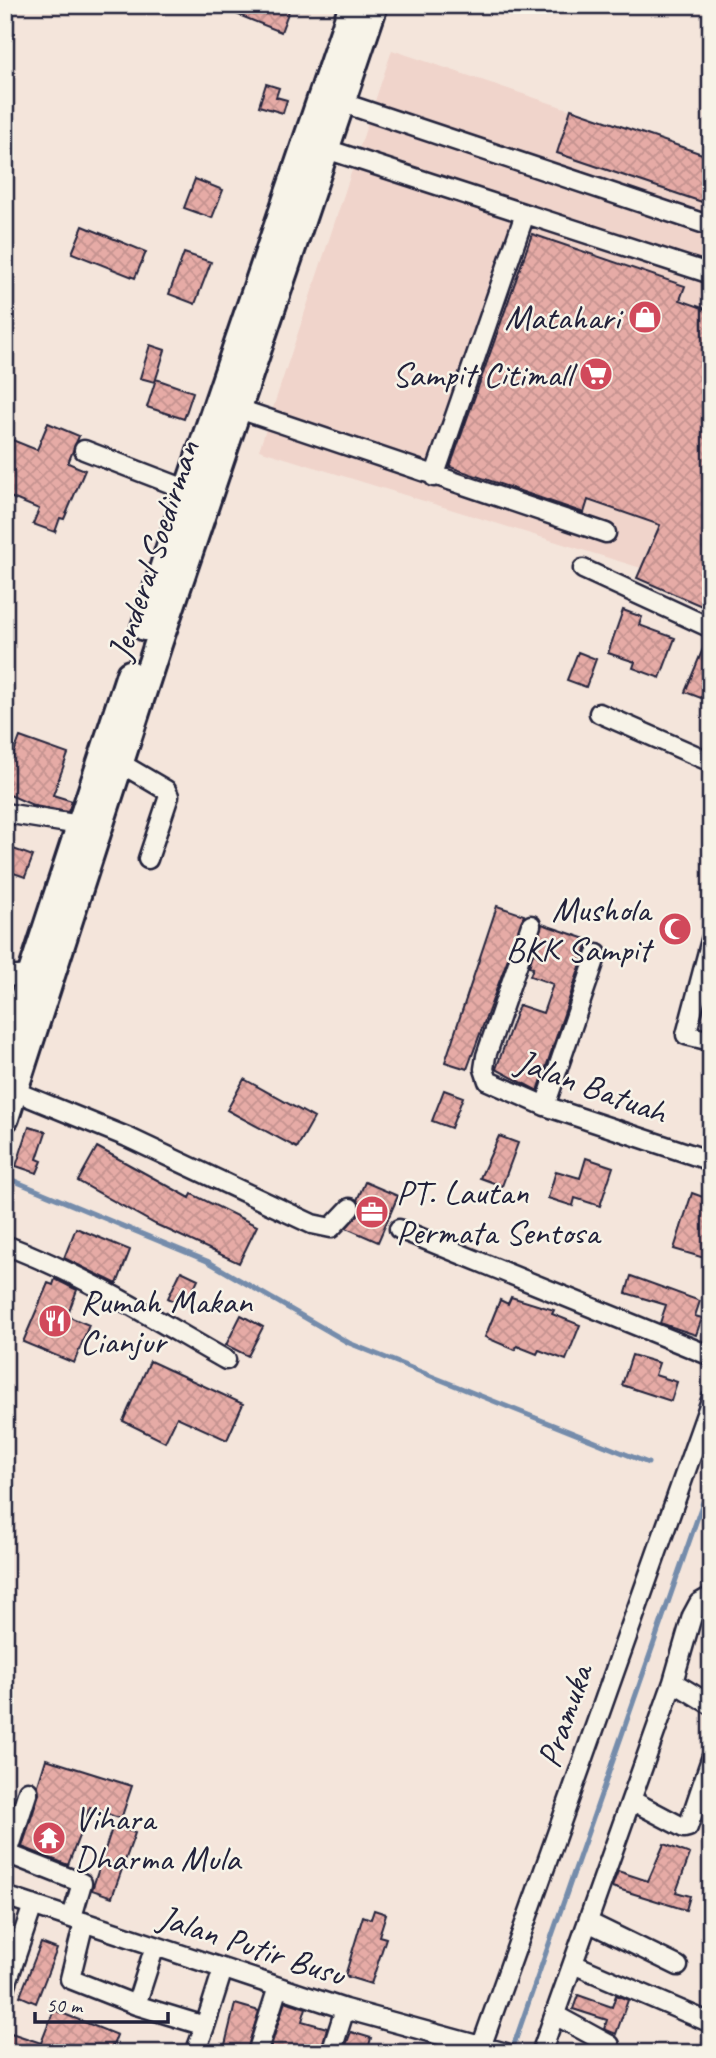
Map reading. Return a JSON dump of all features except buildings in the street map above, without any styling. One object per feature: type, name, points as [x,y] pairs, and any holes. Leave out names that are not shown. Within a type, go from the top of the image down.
[{"type":"highway","name":"Jenderal Soedirman","points":[[5,1055],[18,976],[61,912],[120,763],[236,408],[326,149],[331,99],[353,5]]},
{"type":"highway","name":"Jenderal Soedirman","points":[[5,1118],[61,912],[80,825],[188,490],[331,99],[374,5]]},
{"type":"street","points":[[331,99],[711,226]]},
{"type":"street","points":[[326,149],[711,274]]},
{"type":"street","points":[[434,477],[525,214]]},
{"type":"street","points":[[236,408],[606,533]]},
{"type":"street","points":[[84,450],[188,490]]},
{"type":"street","points":[[583,569],[711,628]]},
{"type":"street","points":[[599,713],[711,762]]},
{"type":"street","points":[[120,763],[166,790],[169,796],[148,859]]},
{"type":"street","points":[[5,813],[80,825]]},
{"type":"street","name":"Jalan Batuah","points":[[531,925],[484,1069],[488,1081],[494,1086],[545,1106],[711,1161]]},
{"type":"street","points":[[711,940],[686,1035],[711,1041]]},
{"type":"street","points":[[545,1106],[597,954]]},
{"type":"street","points":[[14,1091],[127,1137],[312,1224],[325,1228],[336,1226],[351,1208]]},
{"type":"street","points":[[399,1229],[711,1356]]},
{"type":"street","points":[[5,1245],[49,1262],[226,1360]]},
{"type":"street","name":"Pramuka","points":[[481,2049],[704,1444],[711,1401]]},
{"type":"street","points":[[541,2053],[673,1682],[692,1616],[699,1603],[711,1596]]},
{"type":"street","points":[[673,1682],[711,1705]]},
{"type":"street","points":[[631,1800],[684,1828],[688,1826],[711,1759]]},
{"type":"street","points":[[28,1791],[9,1850],[11,1855],[82,1882],[70,1979],[136,2005],[205,2026]]},
{"type":"street","name":"Jalan Putir Busu","points":[[5,1896],[345,2009],[481,2049],[506,2053]]},
{"type":"street","points":[[5,1988],[33,1905]]},
{"type":"street","points":[[588,1922],[678,1966]]},
{"type":"street","points":[[136,2005],[155,1946]]},
{"type":"street","points":[[573,1964],[711,2023]]},
{"type":"street","points":[[195,2053],[223,1969]]},
{"type":"street","points":[[257,2053],[278,1987]]},
{"type":"street","points":[[331,2053],[345,2009]]},
{"type":"street","points":[[555,2015],[610,2045]]},
{"type":"shaded area","points":[[392,50],[711,157],[711,553],[658,530],[641,568],[259,450]]},
{"type":"waterway","points":[[5,1177],[207,1261],[349,1343],[648,1463]]},
{"type":"waterway","points":[[511,2053],[711,1479]]},
{"type":"place","name":"Matahari","points":[[645,317]]},
{"type":"place","name":"Sampit Citimall","points":[[596,374]]},
{"type":"place","name":"Mushola BKK Sampit","points":[[675,929]]},
{"type":"place","name":"PT. Lautan Permata Sentosa","points":[[372,1212]]},
{"type":"place","name":"Rumah Makan Cianjur","points":[[55,1321]]},
{"type":"place","name":"Vihara Dharma Mula","points":[[49,1838]]}]
